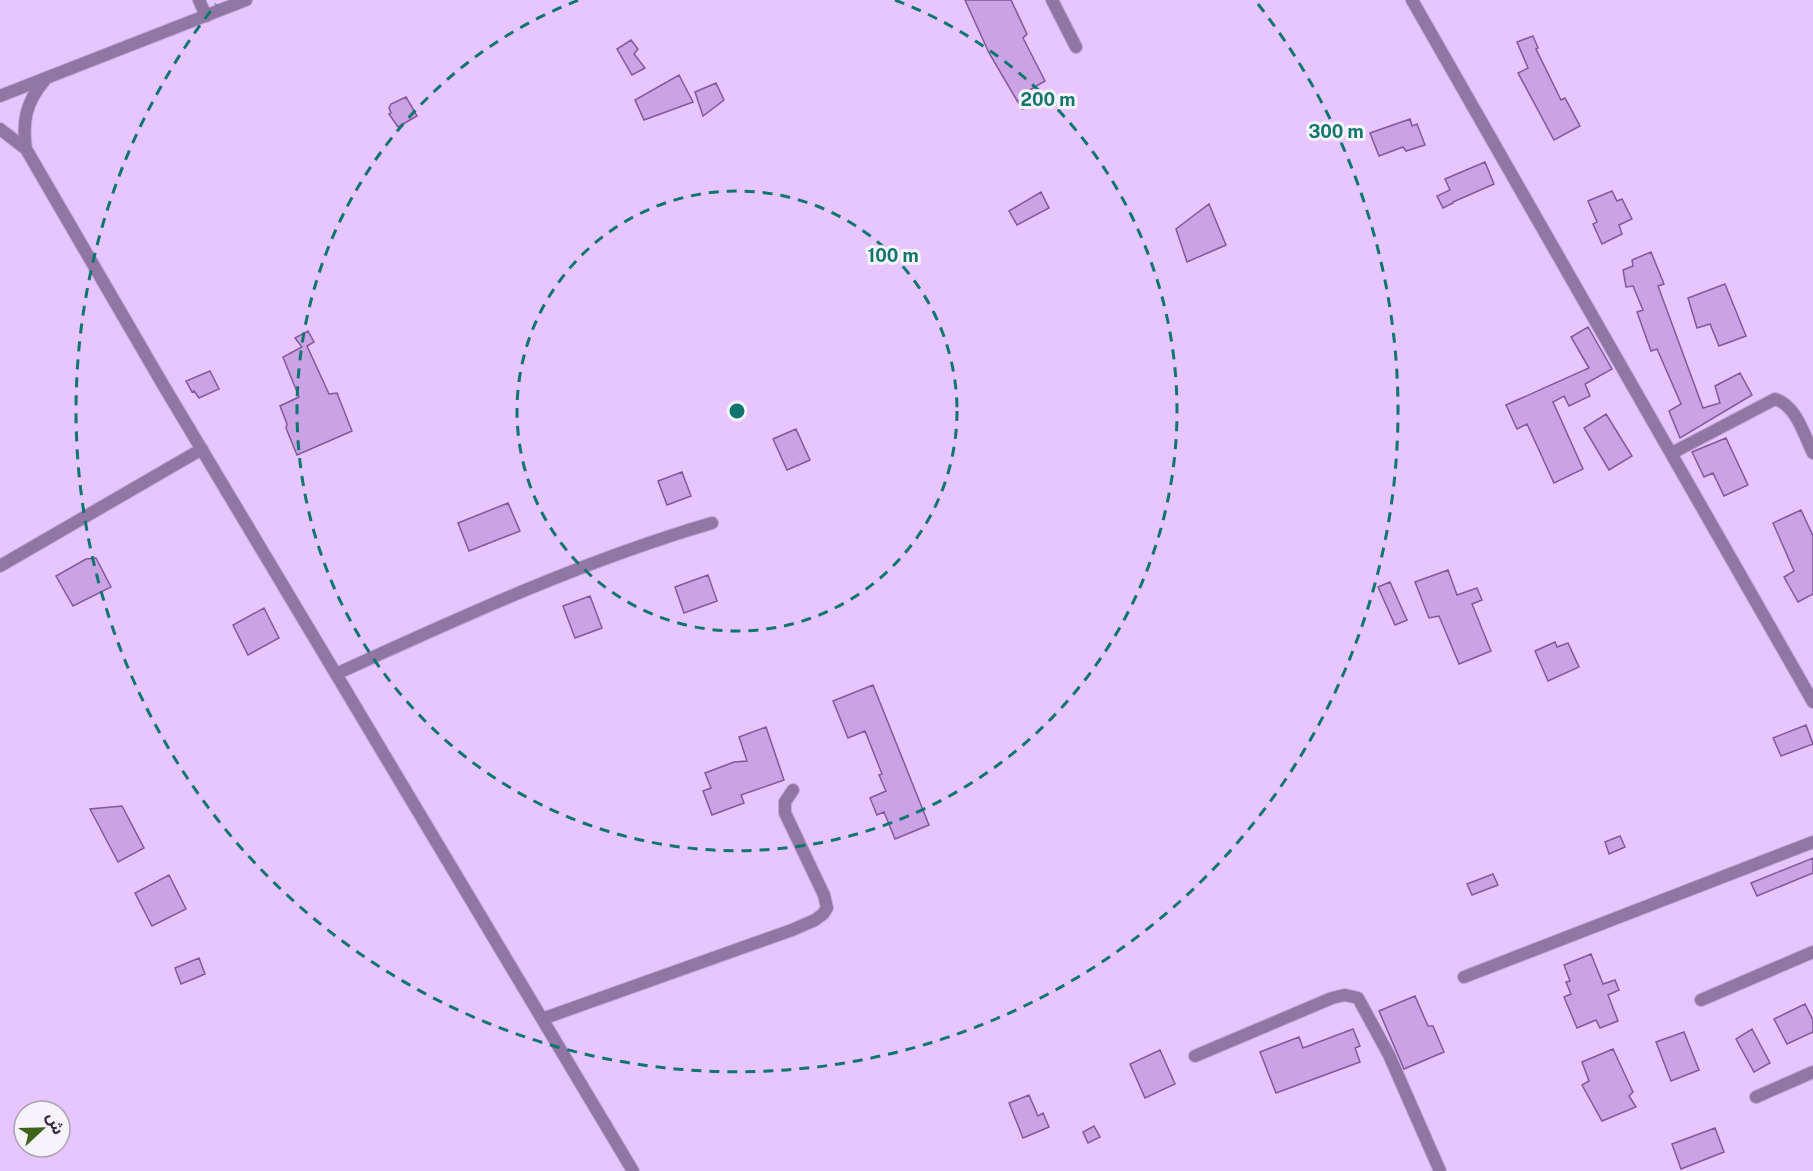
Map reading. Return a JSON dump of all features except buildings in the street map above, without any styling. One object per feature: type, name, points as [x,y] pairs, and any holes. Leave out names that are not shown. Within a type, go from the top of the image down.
[{"type":"street","points":[[199,0],[206,16]]},
{"type":"street","points":[[0,96],[44,81],[246,0]]},
{"type":"street","points":[[1052,0],[1076,46]]},
{"type":"street","points":[[1412,0],[1813,702]]},
{"type":"street","points":[[44,81],[33,94],[26,110],[23,132],[26,149],[202,449],[633,1171]]},
{"type":"street","points":[[0,129],[26,149]]},
{"type":"street","points":[[1672,453],[1775,399],[1790,408],[1813,453]]},
{"type":"street","points":[[0,566],[202,449]]},
{"type":"street","points":[[336,674],[482,609],[615,555],[712,523]]},
{"type":"street","points":[[542,1019],[792,930],[824,914],[827,908],[824,895],[785,813],[785,802],[793,790]]},
{"type":"street","points":[[1464,977],[1813,842]]},
{"type":"street","points":[[1701,1000],[1813,952]]},
{"type":"street","points":[[1195,1056],[1332,998],[1345,995],[1358,998],[1389,1055],[1440,1171]]},
{"type":"street","points":[[1756,1097],[1813,1072]]}]
